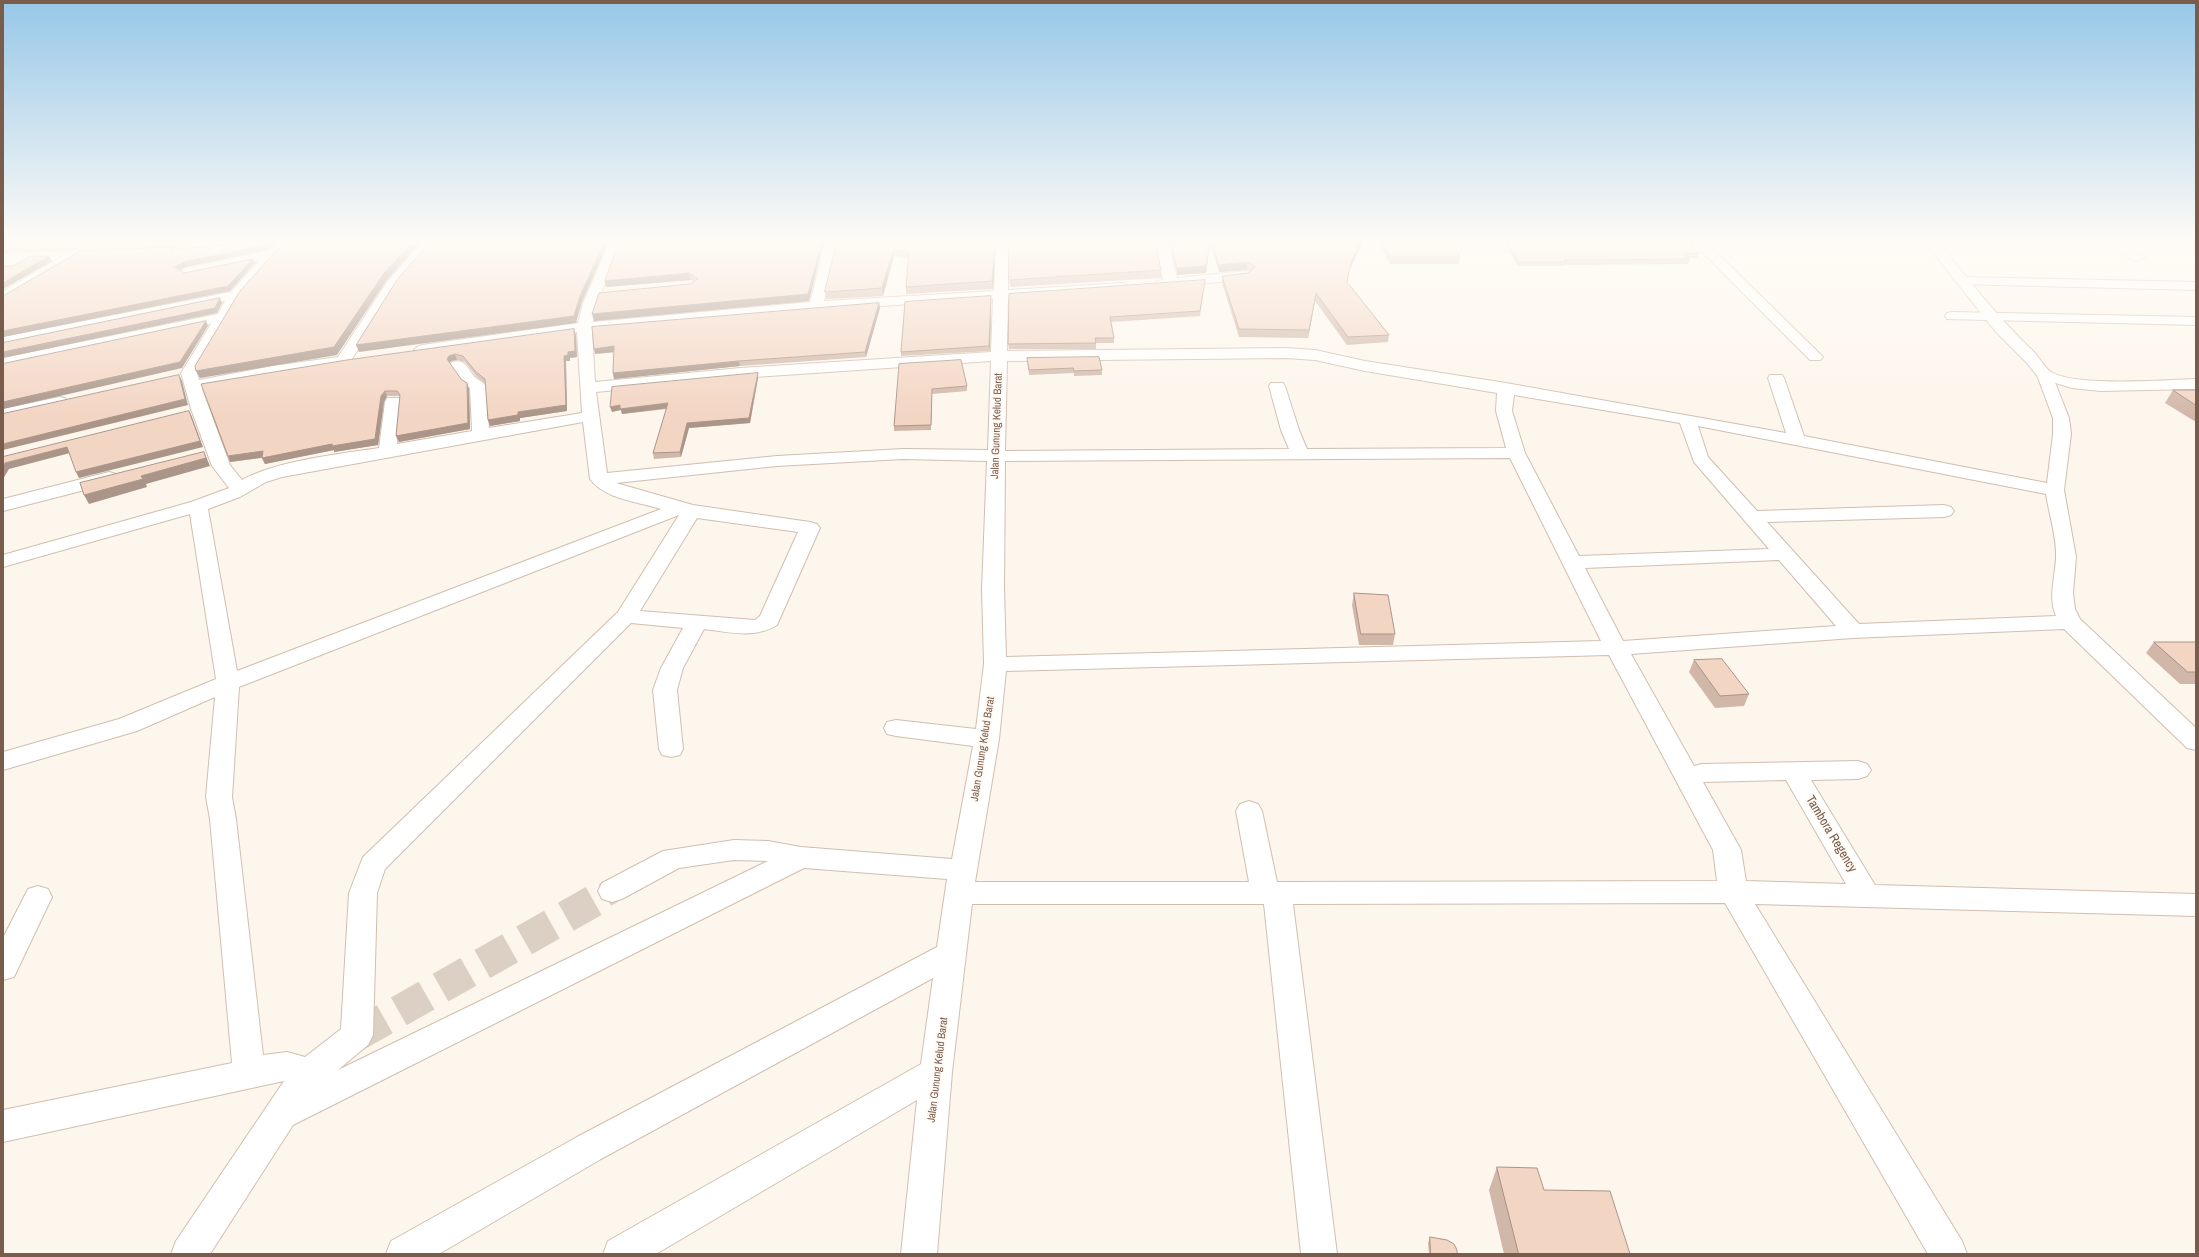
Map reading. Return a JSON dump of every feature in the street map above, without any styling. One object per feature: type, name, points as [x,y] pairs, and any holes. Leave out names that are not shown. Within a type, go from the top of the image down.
[{"type":"street","points":[[3,342],[209,300]]},
{"type":"street","points":[[233,300],[186,379],[191,411],[208,453],[239,488]]},
{"type":"street","points":[[343,361],[383,300]]},
{"type":"street","points":[[593,300],[584,327],[587,388],[599,479],[608,486],[685,510],[810,528],[768,620],[762,625],[750,627],[626,616]]},
{"type":"street","points":[[816,306],[818,300]]},
{"type":"street","points":[[405,352],[584,327],[816,306],[914,300]]},
{"type":"street","name":"Jalan Gunung Kelud Barat","points":[[919,1254],[936,1072],[960,881],[987,739],[995,664],[993,589],[1001,300]]},
{"type":"street","points":[[1757,300],[1815,357]]},
{"type":"street","points":[[1978,300],[1992,318],[2045,375],[2062,426],[2055,490],[2066,557],[2062,593],[2064,610],[2070,622],[2194,738]]},
{"type":"street","points":[[1952,316],[2196,321]]},
{"type":"street","points":[[3,363],[222,317]]},
{"type":"street","points":[[587,388],[740,373],[999,356],[1286,353],[1315,355],[1365,366],[1506,388],[1797,440],[2055,490]]},
{"type":"street","points":[[186,379],[273,371],[359,359]]},
{"type":"street","points":[[458,365],[470,381],[478,386],[481,435]]},
{"type":"street","points":[[2045,375],[2072,383],[2100,386],[2196,384]]},
{"type":"street","points":[[1776,378],[1797,440]]},
{"type":"street","points":[[2170,385],[2196,400]]},
{"type":"street","points":[[1277,386],[1290,430],[1300,453]]},
{"type":"street","points":[[1506,388],[1504,411],[1516,453],[1616,648],[1727,850],[1733,892],[1950,1254]]},
{"type":"street","points":[[3,414],[71,400]]},
{"type":"street","points":[[386,451],[394,402]]},
{"type":"street","points":[[3,561],[198,506],[259,478],[278,472],[386,451],[591,416]]},
{"type":"street","points":[[1687,420],[1700,458],[1853,631]]},
{"type":"street","points":[[599,479],[777,461],[903,454],[996,456],[1300,453],[1516,453]]},
{"type":"street","points":[[3,505],[125,474]]},
{"type":"street","points":[[198,506],[228,684],[221,808],[249,1074]]},
{"type":"street","points":[[189,1254],[306,1076],[356,1035],[363,892],[373,864],[626,616],[685,510]]},
{"type":"street","points":[[3,761],[128,726],[228,684],[685,510]]},
{"type":"street","points":[[1752,517],[1944,511]]},
{"type":"street","points":[[1572,562],[1785,554]]},
{"type":"street","points":[[995,664],[1616,648],[1853,631],[2070,622]]},
{"type":"street","points":[[671,749],[665,690],[672,668],[696,623]]},
{"type":"street","points":[[896,728],[987,739]]},
{"type":"street","points":[[1702,773],[1858,770]]},
{"type":"street","name":"Tambora Regency","points":[[1794,772],[1867,896]]},
{"type":"street","points":[[1249,811],[1271,892],[1319,1254]]},
{"type":"street","points":[[612,891],[673,858],[734,850],[768,851],[960,881],[1271,892],[1733,892],[2196,905]]},
{"type":"street","points":[[280,1115],[801,857]]},
{"type":"street","points":[[3,968],[38,897]]},
{"type":"street","points":[[404,1254],[589,1148],[952,953]]},
{"type":"street","points":[[3,1126],[249,1074],[277,1066],[294,1066],[306,1076]]},
{"type":"street","points":[[621,1254],[936,1072]]},
{"type":"building","points":[[3,300],[160,300],[3,331]]},
{"type":"building","points":[[212,300],[219,300],[215,308],[3,352],[3,343]]},
{"type":"building","points":[[235,300],[366,300],[334,347],[196,371],[195,366]]},
{"type":"building","points":[[385,300],[579,300],[574,316],[356,345]]},
{"type":"building","points":[[597,300],[747,300],[592,314]]},
{"type":"building","points":[[939,300],[991,300],[989,346],[901,352],[905,302]]},
{"type":"building","points":[[1009,300],[1202,300],[1200,311],[1110,317],[1114,338],[1095,338],[1096,343],[1008,344]]},
{"type":"building","points":[[1230,300],[1315,300],[1309,330],[1239,329]]},
{"type":"building","points":[[1321,300],[1361,300],[1389,335],[1348,337]]},
{"type":"building","points":[[879,303],[865,352],[739,361],[613,373],[614,346],[594,349],[592,327]]},
{"type":"building","points":[[206,321],[180,362],[3,402],[3,364]]},
{"type":"building","points":[[574,329],[575,351],[568,352],[568,355],[564,356],[566,405],[518,412],[518,415],[488,420],[485,379],[475,371],[463,356],[455,354],[449,356],[447,359],[461,379],[467,383],[468,423],[396,436],[400,395],[397,391],[385,391],[381,396],[375,439],[332,446],[332,444],[262,458],[263,451],[228,456],[201,384],[347,360]]},
{"type":"building","points":[[1099,357],[1102,370],[1074,371],[1073,368],[1029,370],[1027,358]]},
{"type":"building","points":[[961,360],[967,386],[932,389],[931,425],[894,426],[899,364]]},
{"type":"building","points":[[758,373],[749,418],[687,423],[680,452],[653,453],[668,403],[620,409],[620,405],[610,407],[612,387]]},
{"type":"building","points":[[179,375],[185,399],[3,444],[3,414]]},
{"type":"building","points":[[2173,390],[2196,390],[2196,405]]},
{"type":"building","points":[[189,411],[200,441],[76,472],[67,447],[5,463],[3,467],[3,457]]},
{"type":"building","points":[[204,452],[206,458],[141,476],[143,479],[84,495],[80,483]]},
{"type":"building","points":[[1354,593],[1388,595],[1395,634],[1361,634]]},
{"type":"building","points":[[2154,642],[2196,642],[2196,672],[2188,672]]},
{"type":"building","points":[[1722,659],[1749,694],[1720,696],[1694,660]]},
{"type":"building","points":[[1497,1167],[1537,1168],[1544,1190],[1610,1191],[1630,1254],[1519,1254]]},
{"type":"building","points":[[1430,1237],[1447,1240],[1454,1244],[1457,1254],[1431,1254]]},
{"type":"tunnel","points":[[605,895],[612,891]]},
{"type":"tunnel","points":[[357,1035],[606,894]]}]
